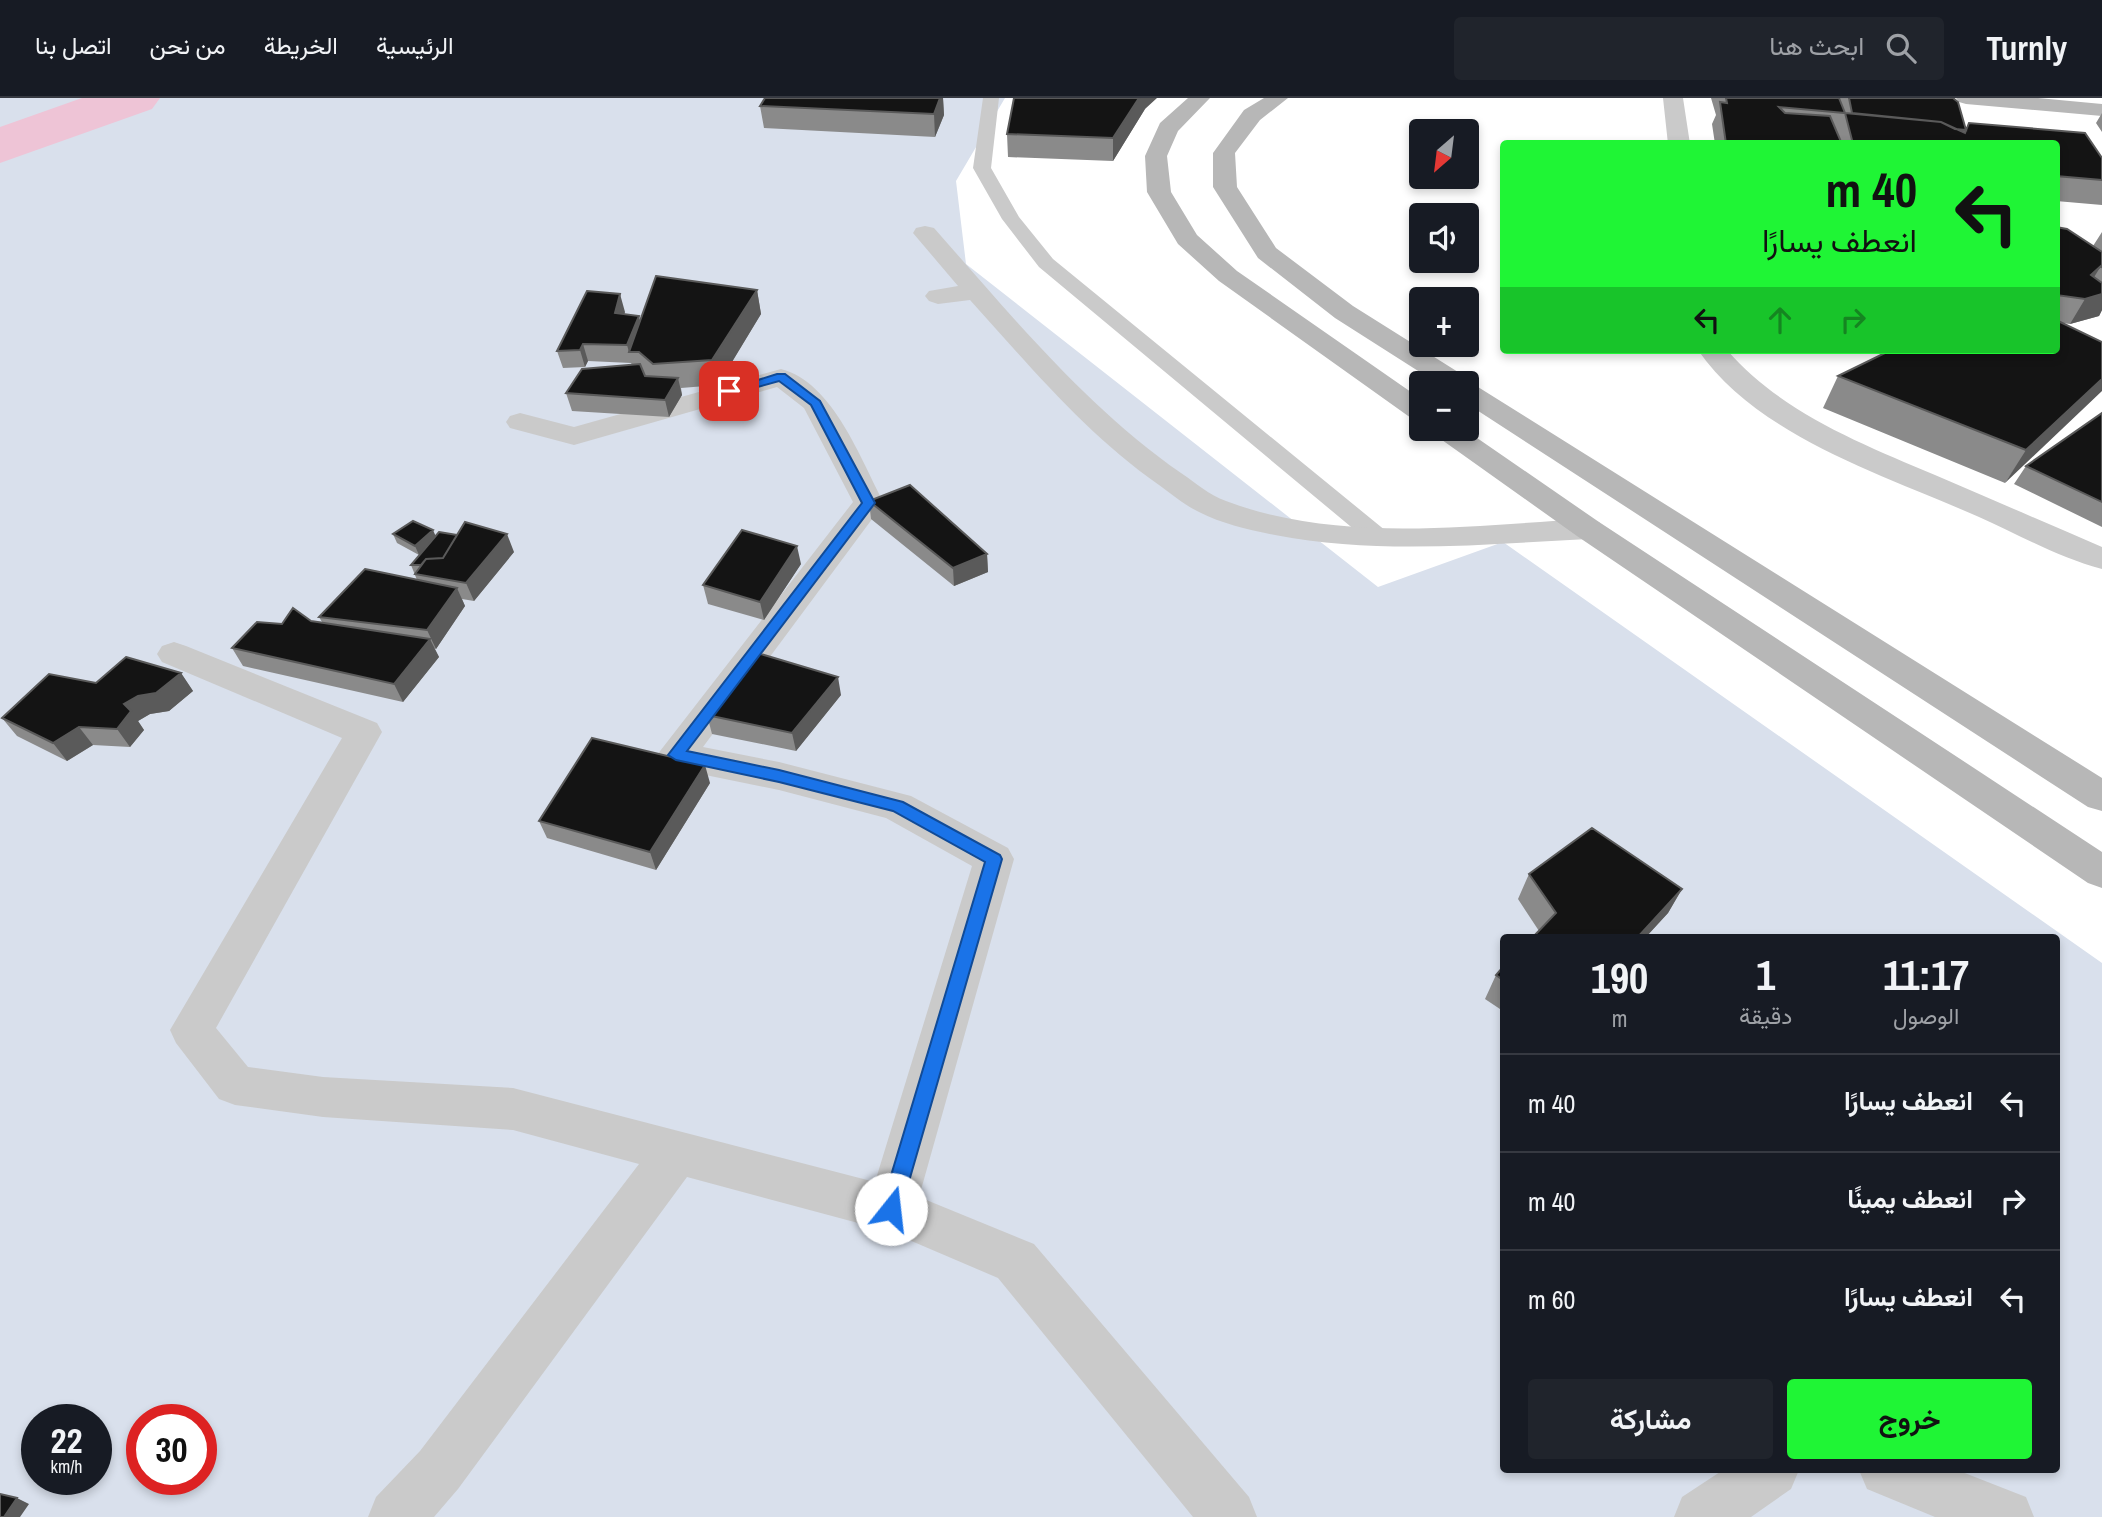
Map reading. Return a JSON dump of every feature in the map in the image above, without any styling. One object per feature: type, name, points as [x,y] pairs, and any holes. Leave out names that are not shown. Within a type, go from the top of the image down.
[{"type":"main road","points":[[1200,98],[1168,128],[1156,156],[1159,192],[1187,239],[1228,276],[1409,404]]},
{"type":"main road","points":[[1278,98],[1252,116],[1224,153],[1225,187],[1267,253],[1344,312],[1437,371]]},
{"type":"main road","points":[[1966,98],[2102,110]]},
{"type":"main road","points":[[1479,398],[2102,797]]},
{"type":"main road","points":[[1462,441],[1588,529],[2102,872]]},
{"type":"street","points":[[1673,98],[1678,140]]},
{"type":"street","points":[[925,233],[1094,416],[1160,473],[1213,507],[1279,527],[1377,536],[1588,529]]},
{"type":"street","points":[[938,296],[976,291]]},
{"type":"street","points":[[1716,354],[1760,397],[1819,434],[2102,559]]},
{"type":"street","points":[[520,422],[574,436],[781,377],[816,404],[869,503],[676,755],[779,776],[897,806],[994,859],[891,1209]]},
{"type":"street","points":[[174,654],[364,732],[192,1030],[235,1085],[323,1097],[513,1109],[891,1209],[1016,1261],[1229,1517]]},
{"type":"street","points":[[396,1517],[439,1470],[677,1152]]},
{"type":"street","points":[[1702,1517],[1768,1473]]},
{"type":"street","points":[[1894,1473],[2006,1517]]},
{"type":"lane","points":[[991,98],[982,167],[1011,219],[1046,263],[1377,536]]},
{"type":"shaded area","points":[[0,98],[1005,98],[956,181],[966,264],[1378,587],[1503,542],[2102,963],[2102,1517],[0,1517]]},
{"type":"building","points":[[765,98],[940,98],[934,114],[760,106]]},
{"type":"building","points":[[1014,98],[1139,98],[1113,138],[1007,134]]},
{"type":"building","points":[[1726,98],[1839,98],[1845,113],[1779,107],[1785,113],[1830,116],[1840,140],[1725,140],[1720,102],[1727,103]]},
{"type":"building","points":[[1849,98],[1953,98],[1958,102],[1966,130],[1955,129],[1941,122],[1852,113]]},
{"type":"building","points":[[1845,113],[1941,122],[1965,133],[1969,123],[2085,133],[2102,158],[2102,180],[2060,176],[2060,140],[1852,140]]},
{"type":"building","points":[[2060,228],[2067,229],[2102,252],[2102,267],[2091,275],[2102,283],[2102,294],[2085,299],[2060,296]]},
{"type":"building","points":[[656,276],[757,290],[712,360],[653,364],[639,352],[629,352]]},
{"type":"building","points":[[587,291],[620,294],[615,313],[639,316],[627,345],[583,344],[580,350],[557,351]]},
{"type":"building","points":[[2060,322],[2102,342],[2102,379],[2026,450],[1838,376],[1883,354],[2060,354]]},
{"type":"building","points":[[640,364],[645,376],[678,378],[665,400],[566,393],[582,369]]},
{"type":"building","points":[[2102,413],[2102,502],[2026,466]]},
{"type":"building","points":[[910,485],[987,554],[953,568],[869,501]]},
{"type":"building","points":[[413,521],[433,530],[415,546],[393,534]]},
{"type":"building","points":[[465,522],[507,534],[466,583],[415,574],[426,559],[443,558]]},
{"type":"building","points":[[742,530],[797,546],[760,602],[703,585]]},
{"type":"building","points":[[439,532],[457,535],[443,558],[426,559],[421,565],[411,565]]},
{"type":"building","points":[[365,569],[457,588],[427,630],[319,617]]},
{"type":"building","points":[[293,608],[311,621],[430,639],[394,684],[232,648],[257,622],[282,624]]},
{"type":"building","points":[[754,652],[838,677],[792,733],[707,715]]},
{"type":"building","points":[[126,657],[181,673],[156,693],[138,696],[124,704],[131,711],[117,729],[79,727],[53,743],[2,718],[49,674],[96,683]]},
{"type":"building","points":[[592,738],[705,765],[650,852],[539,821]]},
{"type":"building","points":[[1592,828],[1682,889],[1641,934],[1536,934],[1556,913],[1529,874]]},
{"type":"building","points":[[0,1494],[17,1498],[4,1517],[0,1517]]},
{"type":"waterway","points":[[0,146],[133,98]]},
{"type":"route","points":[[729,391],[781,377],[816,404],[869,503],[676,755],[779,776],[897,806],[994,859],[891,1209]]}]
